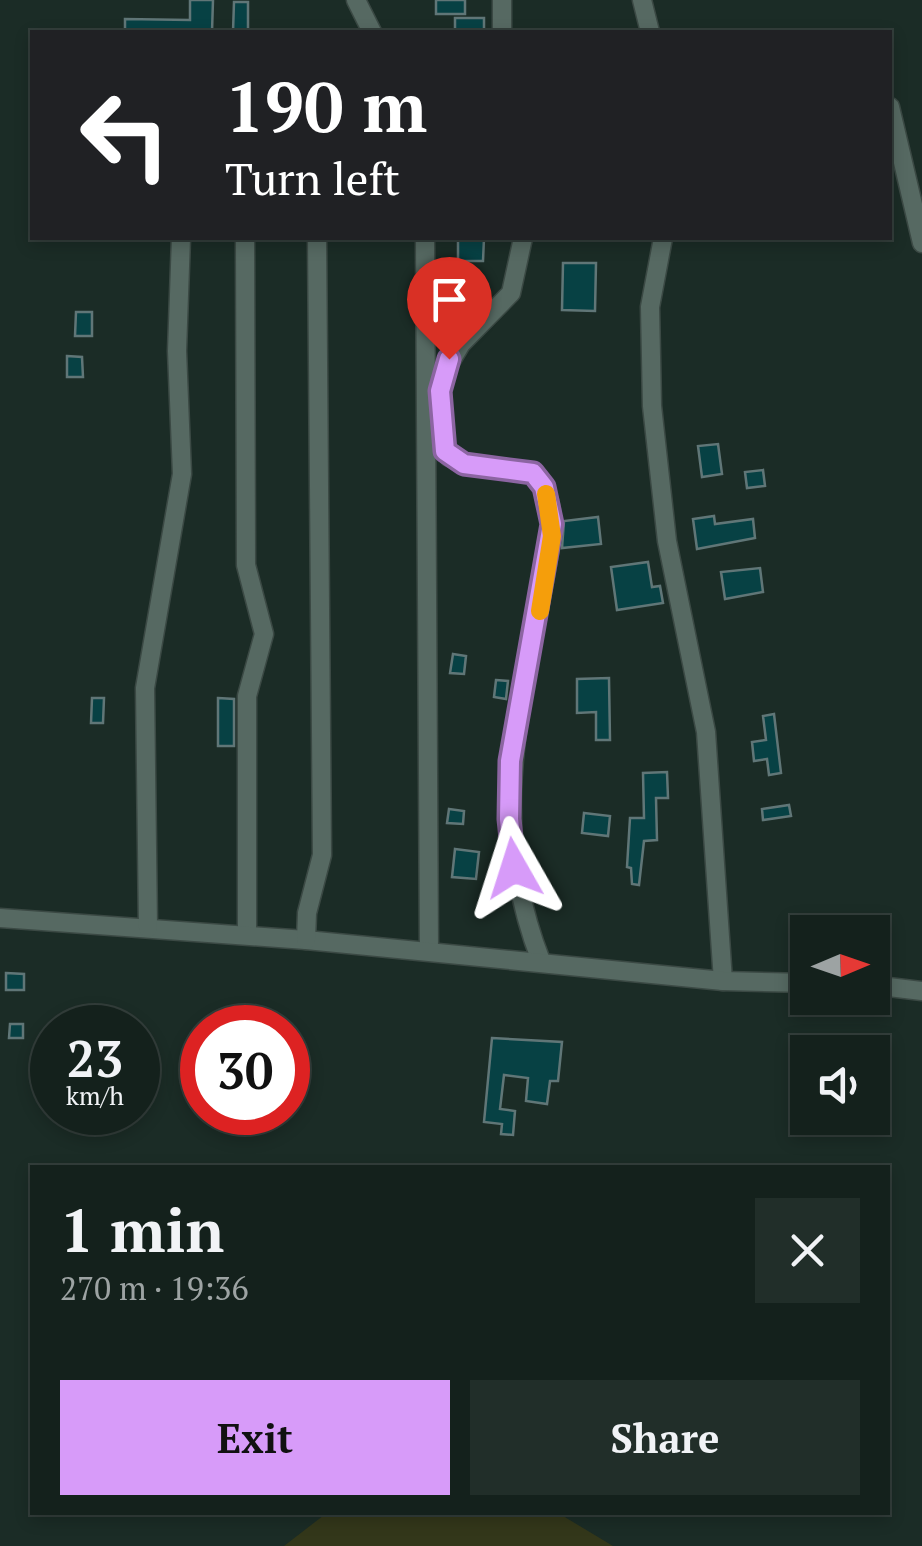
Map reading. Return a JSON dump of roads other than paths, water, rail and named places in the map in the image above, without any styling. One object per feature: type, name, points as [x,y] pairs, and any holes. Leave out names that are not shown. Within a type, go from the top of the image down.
[{"type":"street","points":[[356,0],[371,30]]},
{"type":"street","points":[[502,0],[502,30]]},
{"type":"street","points":[[642,0],[650,30]]},
{"type":"street","points":[[892,116],[922,243]]},
{"type":"street","points":[[168,240],[177,260]]},
{"type":"street","points":[[148,928],[146,688],[182,474],[180,240]]},
{"type":"street","points":[[245,240],[246,565],[264,634],[247,696],[248,935]]},
{"type":"street","points":[[306,940],[307,913],[322,855],[316,240]]},
{"type":"street","points":[[425,240],[428,951]]},
{"type":"street","points":[[522,240],[511,293],[449,359],[440,391],[442,435],[449,457],[464,464],[533,473],[540,479],[550,508],[552,536],[513,742],[509,791],[518,893],[541,961]]},
{"type":"street","points":[[663,240],[650,307],[652,406],[667,541],[706,732],[723,981]]},
{"type":"street","points":[[0,918],[306,940],[723,981],[790,983]]},
{"type":"street","points":[[890,987],[922,991]]}]
